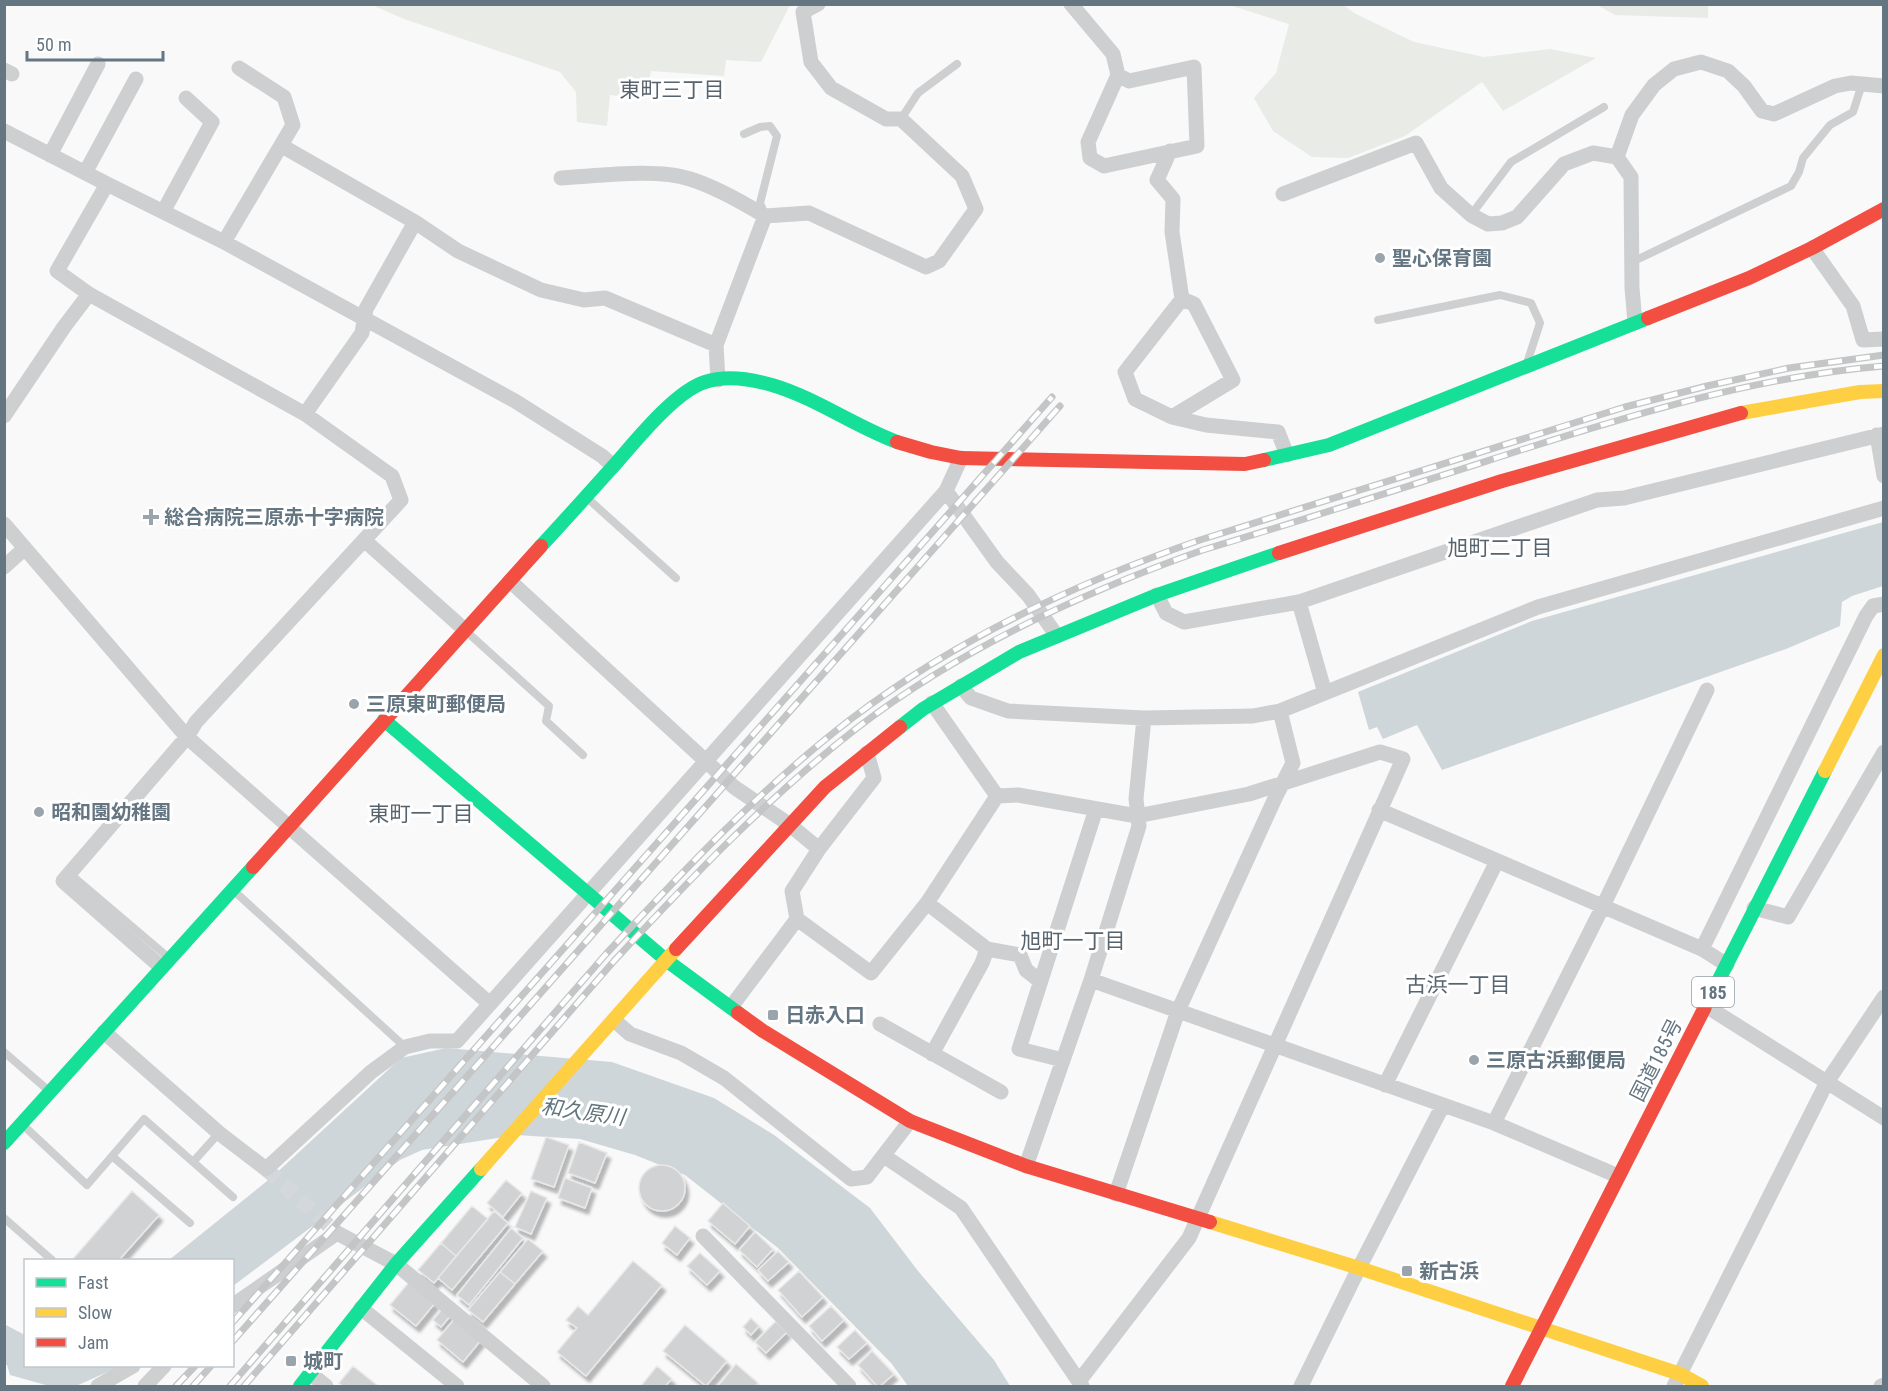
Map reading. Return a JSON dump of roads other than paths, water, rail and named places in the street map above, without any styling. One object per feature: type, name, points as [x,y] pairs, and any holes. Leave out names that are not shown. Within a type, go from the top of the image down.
[{"type":"main road","points":[[4,1143],[655,420],[680,397],[705,382],[731,378],[756,381],[783,389],[884,437],[928,453],[962,458],[1245,464],[1329,445],[1749,278],[1812,248],[1884,209]]},
{"type":"main road","points":[[300,1386],[396,1264],[666,960],[825,787],[932,703],[1019,652],[1157,595],[1502,481],[1739,413],[1860,392],[1884,391]]},
{"type":"main road","name":"国道185号","points":[[1512,1386],[1884,655]]},
{"type":"main road","points":[[384,720],[666,960],[763,1031],[910,1121],[1026,1166],[1359,1268],[1540,1328],[1677,1380],[1702,1386]]},
{"type":"street","points":[[561,178],[624,174],[674,175],[691,179],[765,216],[809,213],[926,267],[939,261],[976,209],[962,176],[901,119],[886,119],[831,88],[811,62],[803,12],[818,4]]},
{"type":"street","points":[[1071,4],[1113,54],[1118,75],[1088,142],[1090,158],[1104,165],[1197,146],[1194,67],[1129,81],[1118,75]]},
{"type":"street","points":[[1617,158],[1632,115],[1654,85],[1674,69],[1701,62],[1728,71],[1744,86],[1762,111],[1774,114],[1835,86],[1851,83],[1884,86]]},
{"type":"street","points":[[50,155],[98,64]]},
{"type":"street","points":[[224,242],[293,125],[284,97],[238,68]]},
{"type":"street","points":[[85,173],[136,79]]},
{"type":"street","points":[[164,212],[212,122],[186,98]]},
{"type":"street","points":[[4,131],[224,242],[515,401],[614,466]]},
{"type":"street","points":[[1283,194],[1416,143],[1441,188],[1471,214],[1488,224],[1502,223],[1517,217],[1564,164],[1593,153],[1617,158],[1631,177],[1635,323]]},
{"type":"street","points":[[282,146],[415,222],[458,251],[541,290],[584,300],[605,298],[717,345]]},
{"type":"street","points":[[1170,151],[1157,180],[1173,200],[1172,232],[1182,299],[1125,372],[1135,399],[1172,417],[1206,425],[1278,432],[1287,455]]},
{"type":"street","points":[[106,184],[57,271],[89,294],[305,414],[392,476],[401,500],[196,722],[188,737],[63,881],[166,963]]},
{"type":"street","points":[[718,380],[717,345],[765,216]]},
{"type":"street","points":[[305,414],[362,333],[366,309],[415,222]]},
{"type":"street","points":[[1812,248],[1853,306],[1863,340],[1884,339]]},
{"type":"street","points":[[4,416],[89,294]]},
{"type":"street","points":[[1172,417],[1233,380],[1194,304],[1182,299]]},
{"type":"street","points":[[1157,595],[1166,613],[1184,622],[1299,602],[1597,500],[1624,498],[1880,434],[1884,476]]},
{"type":"street","points":[[104,1032],[219,1133],[266,1169],[371,1072],[405,1047],[430,1041],[457,1041],[946,491],[962,458]]},
{"type":"street","points":[[946,491],[997,562],[1028,595],[1057,636]]},
{"type":"street","points":[[961,686],[971,698],[1008,711],[1144,718],[1254,716],[1280,711],[1538,607],[1884,508]]},
{"type":"street","points":[[4,524],[188,737],[490,1004]]},
{"type":"street","points":[[364,540],[465,630]]},
{"type":"street","points":[[4,567],[25,548]]},
{"type":"street","points":[[510,581],[734,787],[790,825],[819,849]]},
{"type":"street","points":[[1299,602],[1325,693]]},
{"type":"street","points":[[1702,949],[1866,616],[1873,606],[1884,603]]},
{"type":"street","points":[[1494,1123],[1603,906],[1707,690]]},
{"type":"street","points":[[932,703],[997,796]]},
{"type":"street","points":[[1116,1194],[1178,1011],[1293,763],[1280,711]]},
{"type":"street","points":[[1026,1166],[1091,980],[1139,826],[1136,799],[1144,718]]},
{"type":"street","points":[[884,1156],[961,1208],[1081,1383],[1189,1238],[1403,759],[1380,752],[1249,794],[1137,816],[1018,795],[997,796]]},
{"type":"street","points":[[1754,908],[1788,917],[1884,752]]},
{"type":"street","points":[[867,753],[874,778],[819,849],[792,891],[797,918],[871,973],[927,903],[997,796]]},
{"type":"street","points":[[1063,1060],[1019,1049],[1096,809]]},
{"type":"street","points":[[1379,810],[1702,949],[1726,965]]},
{"type":"street","points":[[1385,1085],[1497,861]]},
{"type":"street","points":[[927,903],[987,949],[1020,955],[1026,970],[1040,981]]},
{"type":"street","points":[[731,1007],[797,918]]},
{"type":"street","points":[[932,1054],[982,963],[987,949]]},
{"type":"street","points":[[1091,980],[1494,1123],[1618,1176]]},
{"type":"street","points":[[1677,1380],[1827,1083],[1884,997]]},
{"type":"street","points":[[1706,1006],[1884,1118]]},
{"type":"street","points":[[614,1020],[630,1034],[681,1053],[724,1077],[851,1179],[867,1178],[910,1121]]},
{"type":"street","points":[[880,1024],[1001,1092]]},
{"type":"street","points":[[1301,1386],[1443,1105]]},
{"type":"street","points":[[234,1305],[337,1233],[396,1264],[536,1384]]},
{"type":"street","points":[[703,1236],[849,1386]]},
{"type":"street","points":[[361,1308],[457,1386]]},
{"type":"street","points":[[98,1386],[130,1367]]},
{"type":"street","points":[[145,1386],[162,1367]]},
{"type":"street","points":[[310,1373],[326,1386]]},
{"type":"lane","points":[[901,119],[918,93],[957,64]]},
{"type":"lane","points":[[1632,262],[1791,186],[1800,172],[1803,158],[1830,125],[1853,112],[1862,84]]},
{"type":"lane","points":[[1471,214],[1511,162],[1604,107]]},
{"type":"lane","points":[[744,134],[760,127],[770,126],[777,136],[760,203],[765,216]]},
{"type":"lane","points":[[1378,320],[1500,295],[1531,303],[1540,323],[1525,367]]},
{"type":"lane","points":[[586,497],[676,578]]},
{"type":"lane","points":[[465,630],[549,706],[546,721],[583,755]]},
{"type":"lane","points":[[232,889],[405,1047]]},
{"type":"lane","points":[[4,1052],[50,1092]]},
{"type":"lane","points":[[22,1124],[87,1185],[144,1119],[233,1197]]},
{"type":"lane","points":[[193,1162],[219,1133]]},
{"type":"lane","points":[[112,1156],[190,1222]]},
{"type":"lane","points":[[4,1218],[51,1259]]},
{"type":"water","points":[[1883,522],[1883,586],[1852,596],[1842,602],[1840,626],[1786,649],[1442,770],[1417,725],[1383,739],[1377,727],[1369,730],[1358,692],[1532,621]]},
{"type":"water","name":"和久原川","points":[[446,1048],[612,1062],[714,1098],[774,1135],[870,1208],[918,1271],[994,1360],[1010,1386],[908,1386],[891,1363],[778,1248],[685,1175],[635,1155],[580,1139],[516,1135],[422,1150],[400,1160],[234,1285],[234,1259],[170,1259],[272,1177],[401,1058]]},
{"type":"water","points":[[4,1324],[24,1334],[24,1367],[119,1367],[76,1386],[49,1386],[10,1375],[5,1365]]},
{"type":"tunnel","points":[[266,1169],[337,1233]]},
{"type":"railway","points":[[230,1386],[606,954],[694,861],[754,802],[818,746],[851,719],[932,663],[1063,594],[1200,540],[1625,407],[1789,368],[1884,355]]},
{"type":"railway","points":[[244,1386],[614,961],[701,869],[761,810],[824,754],[896,699],[937,673],[1023,625],[1067,604],[1203,550],[1655,410],[1791,378],[1884,366]]},
{"type":"railway","points":[[234,1321],[1052,397]]},
{"type":"railway","points":[[234,1340],[1060,406]]},
{"type":"railway","points":[[176,1386],[194,1367]]},
{"type":"railway","points":[[193,1386],[210,1367]]},
{"type":"place","name":"聖心保育園","points":[[1380,258]]},
{"type":"place","name":"総合病院三原赤十字病院","points":[[151,517]]},
{"type":"place","name":"三原東町郵便局","points":[[354,704]]},
{"type":"place","name":"昭和園幼稚園","points":[[39,812]]},
{"type":"place","name":"日赤入口","points":[[773,1015]]},
{"type":"place","name":"三原古浜郵便局","points":[[1474,1060]]},
{"type":"place","name":"新古浜","points":[[1407,1271]]},
{"type":"place","name":"城町","points":[[291,1361]]},
{"type":"district","name":"東町三丁目","points":[[672,90]]},
{"type":"district","name":"旭町二丁目","points":[[1500,548]]},
{"type":"district","name":"東町一丁目","points":[[421,814]]},
{"type":"district","name":"旭町一丁目","points":[[1073,941]]},
{"type":"district","name":"古浜一丁目","points":[[1458,985]]}]
